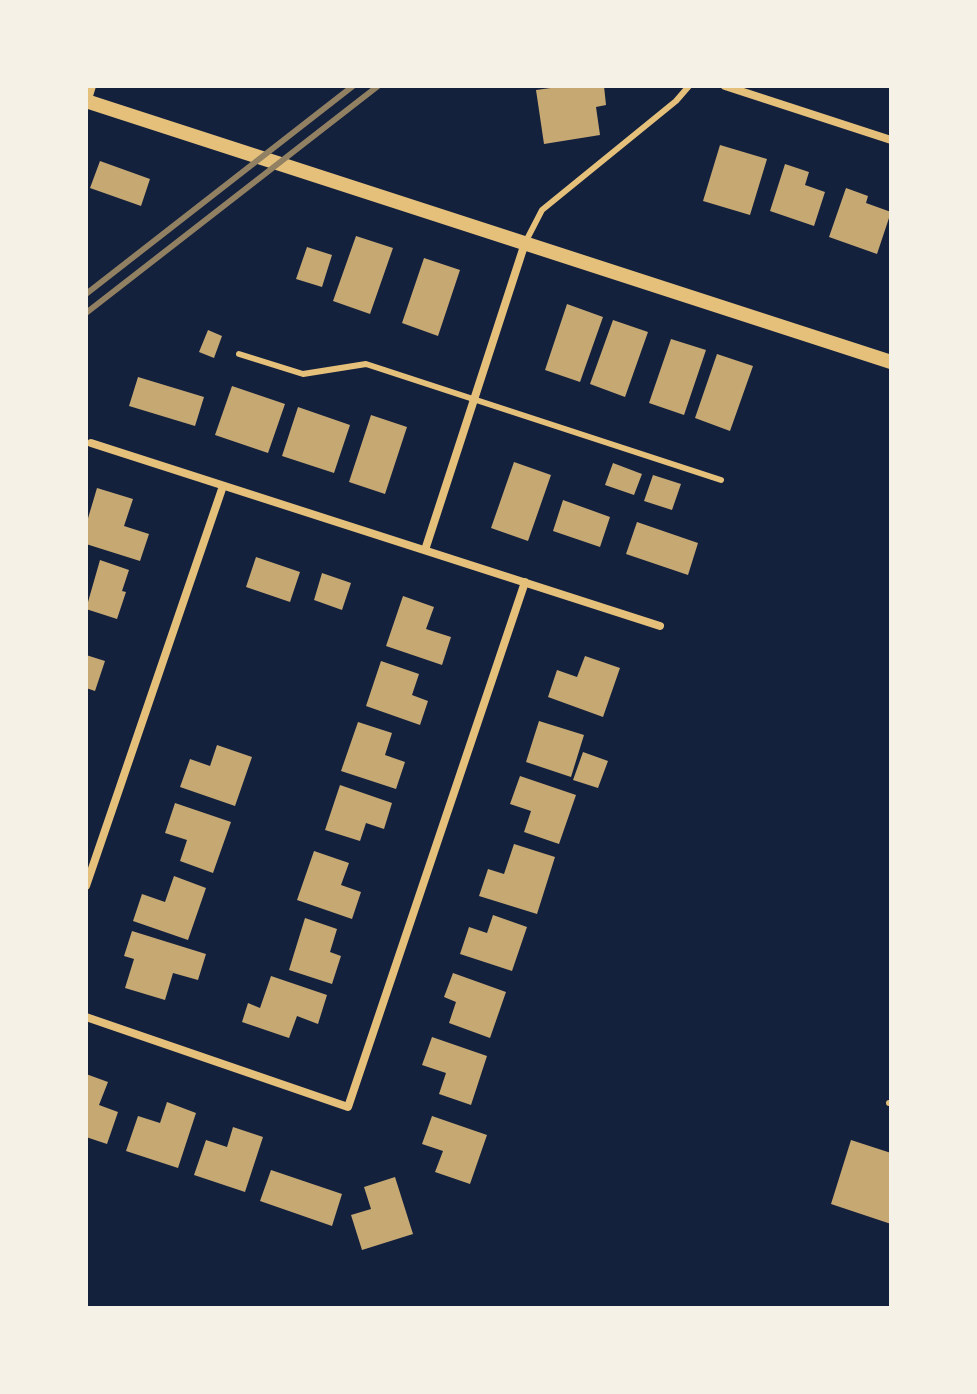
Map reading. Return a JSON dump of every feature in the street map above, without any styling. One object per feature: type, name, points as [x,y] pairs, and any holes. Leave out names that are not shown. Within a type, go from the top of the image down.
[{"type":"street","points":[[92,86],[87,102],[891,362]]},
{"type":"street","points":[[725,86],[748,89],[891,140]]},
{"type":"street","points":[[425,550],[525,243]]},
{"type":"street","points":[[91,443],[660,626]]},
{"type":"street","points":[[86,886],[223,486]]},
{"type":"street","points":[[86,1017],[348,1107],[525,582]]},
{"type":"lane","points":[[525,243],[542,210],[676,101],[689,86]]},
{"type":"lane","points":[[239,354],[303,374],[366,364],[721,480]]},
{"type":"building","points":[[604,86],[606,105],[596,107],[600,135],[544,144],[536,90]]},
{"type":"building","points":[[720,145],[767,159],[750,215],[703,201]]},
{"type":"building","points":[[100,161],[150,179],[141,206],[90,188]]},
{"type":"building","points":[[785,164],[809,172],[805,185],[825,192],[814,226],[770,211]]},
{"type":"building","points":[[846,188],[868,196],[866,203],[891,212],[877,254],[829,237]]},
{"type":"building","points":[[356,236],[393,248],[370,314],[333,301]]},
{"type":"building","points":[[307,247],[332,255],[322,287],[296,279]]},
{"type":"building","points":[[424,258],[460,270],[438,336],[402,323]]},
{"type":"building","points":[[567,304],[603,317],[580,382],[545,370]]},
{"type":"building","points":[[613,320],[648,332],[625,397],[590,384]]},
{"type":"building","points":[[208,330],[222,336],[214,358],[199,352]]},
{"type":"building","points":[[671,339],[706,350],[684,415],[649,403]]},
{"type":"building","points":[[717,354],[753,366],[730,431],[695,418]]},
{"type":"building","points":[[138,377],[204,397],[195,426],[129,406]]},
{"type":"building","points":[[232,386],[285,404],[268,453],[215,435]]},
{"type":"building","points":[[298,407],[350,425],[334,473],[282,456]]},
{"type":"building","points":[[371,415],[407,427],[385,494],[349,482]]},
{"type":"building","points":[[514,462],[551,475],[528,541],[491,528]]},
{"type":"building","points":[[613,463],[642,474],[634,495],[605,485]]},
{"type":"building","points":[[653,475],[681,484],[672,510],[644,501]]},
{"type":"building","points":[[97,488],[133,499],[124,526],[149,534],[140,561],[86,544],[86,525]]},
{"type":"building","points":[[563,500],[610,517],[600,547],[553,531]]},
{"type":"building","points":[[637,522],[698,543],[688,575],[626,554]]},
{"type":"building","points":[[256,557],[300,572],[290,602],[246,587]]},
{"type":"building","points":[[100,560],[129,570],[117,619],[86,609]]},
{"type":"building","points":[[322,573],[351,583],[342,610],[314,600]]},
{"type":"building","points":[[403,596],[434,607],[426,629],[451,637],[442,665],[386,646]]},
{"type":"building","points":[[86,655],[105,661],[95,691],[86,688]]},
{"type":"building","points":[[585,656],[620,668],[603,717],[548,697],[557,670],[577,677]]},
{"type":"building","points":[[381,661],[419,674],[412,695],[428,701],[420,725],[366,706]]},
{"type":"building","points":[[539,721],[584,735],[571,777],[526,762]]},
{"type":"building","points":[[358,722],[392,733],[385,755],[405,762],[396,789],[341,771]]},
{"type":"building","points":[[217,745],[252,757],[235,806],[180,787],[190,759],[210,766]]},
{"type":"building","points":[[583,752],[608,761],[598,788],[573,780]]},
{"type":"building","points":[[520,776],[576,795],[559,844],[524,832],[531,811],[510,804]]},
{"type":"building","points":[[340,785],[392,803],[384,829],[366,823],[360,841],[325,830]]},
{"type":"building","points":[[175,803],[231,822],[213,873],[180,861],[187,840],[165,833]]},
{"type":"building","points":[[514,844],[555,857],[537,914],[479,896],[488,869],[504,874]]},
{"type":"building","points":[[314,851],[349,863],[341,885],[361,892],[352,919],[297,900]]},
{"type":"building","points":[[174,876],[206,888],[188,940],[133,921],[142,894],[165,902]]},
{"type":"building","points":[[493,915],[527,927],[512,971],[460,954],[469,927],[487,933]]},
{"type":"building","points":[[305,918],[337,929],[330,952],[341,956],[332,984],[289,970]]},
{"type":"building","points":[[132,931],[206,954],[198,980],[173,973],[165,1000],[125,988],[134,959],[124,956]]},
{"type":"building","points":[[453,973],[506,992],[490,1038],[449,1023],[456,1002],[444,997]]},
{"type":"building","points":[[271,976],[327,995],[318,1024],[297,1016],[289,1038],[242,1022],[248,1003],[260,1008]]},
{"type":"building","points":[[432,1037],[487,1056],[471,1105],[439,1094],[446,1073],[422,1065]]},
{"type":"building","points":[[86,1074],[108,1082],[99,1105],[118,1112],[107,1144],[86,1137]]},
{"type":"building","points":[[167,1102],[196,1113],[178,1168],[126,1151],[138,1116],[160,1123]]},
{"type":"building","points":[[432,1116],[487,1135],[470,1184],[435,1172],[443,1151],[422,1144]]},
{"type":"building","points":[[233,1127],[263,1137],[245,1192],[194,1175],[206,1140],[227,1147]]},
{"type":"building","points":[[851,1140],[891,1153],[891,1224],[831,1204]]},
{"type":"building","points":[[271,1170],[342,1194],[332,1226],[260,1201]]},
{"type":"building","points":[[395,1177],[413,1234],[362,1250],[351,1215],[371,1209],[364,1187]]},
{"type":"railway","points":[[86,294],[353,86]]},
{"type":"railway","points":[[86,313],[378,86]]}]
